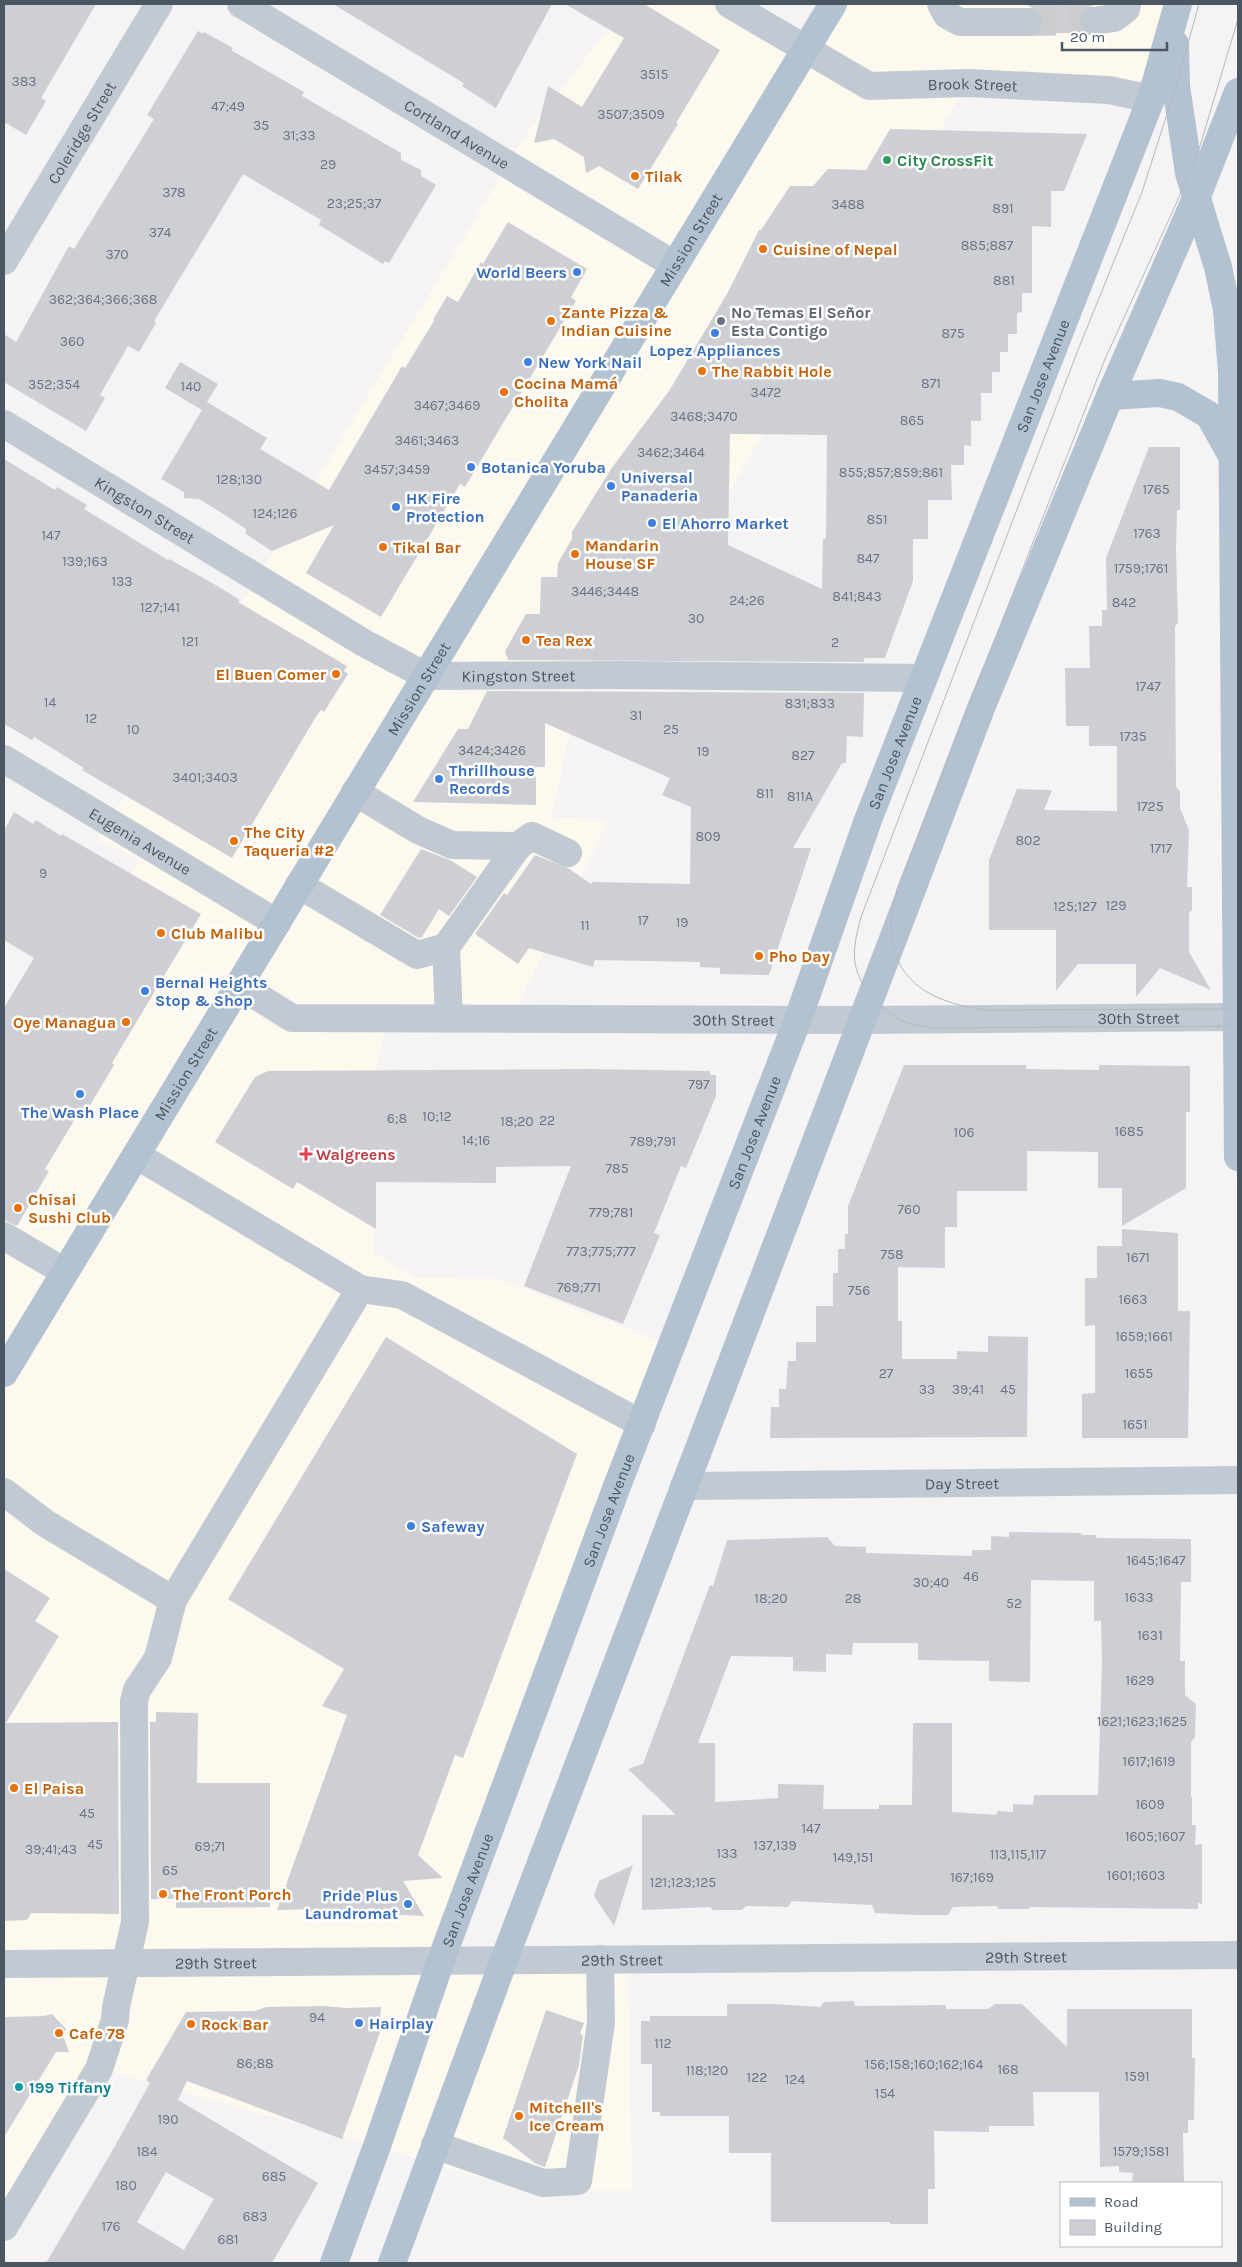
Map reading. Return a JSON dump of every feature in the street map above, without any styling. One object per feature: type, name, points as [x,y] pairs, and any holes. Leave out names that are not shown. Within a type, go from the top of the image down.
[{"type":"main road","name":"Mission Street","points":[[4,1373],[833,4]]},
{"type":"main road","name":"San Jose Avenue","points":[[334,2263],[377,2146],[441,1960],[614,1495],[798,1019],[868,820],[1151,99],[1176,12]]},
{"type":"main road","points":[[1176,12],[1176,86],[1189,173],[1218,267],[1227,310],[1232,372],[1236,577],[1238,1157]]},
{"type":"main road","points":[[392,2263],[504,1960],[981,708],[1110,396],[1197,196],[1238,92]]},
{"type":"main road","points":[[1110,396],[1160,393],[1178,396],[1209,414],[1234,460]]},
{"type":"street","name":"Coleridge Street","points":[[4,261],[159,4]]},
{"type":"street","name":"Cortland Avenue","points":[[241,4],[675,265]]},
{"type":"street","name":"Brook Street","points":[[729,4],[869,86],[968,83],[1099,89],[1151,99]]},
{"type":"street","points":[[941,4],[947,15],[960,22],[1028,22]]},
{"type":"street","points":[[1094,21],[1114,18],[1126,9],[1127,4]]},
{"type":"street","name":"Kingston Street","points":[[4,424],[364,643],[426,676],[622,675],[923,678]]},
{"type":"street","name":"Eugenia Avenue","points":[[4,759],[277,922]]},
{"type":"street","points":[[355,792],[418,830],[452,845],[518,846]]},
{"type":"street","points":[[449,1018],[446,947],[518,846],[532,836],[568,853]]},
{"type":"street","points":[[299,885],[417,955],[446,947]]},
{"type":"street","name":"30th Street","points":[[239,985],[292,1018],[861,1020],[1238,1017]]},
{"type":"street","points":[[136,1154],[360,1289],[402,1296],[642,1424]]},
{"type":"street","points":[[4,1236],[65,1272]]},
{"type":"street","points":[[4,2227],[99,2069],[115,2020],[116,2007],[135,1922],[134,1701],[137,1690],[158,1658],[173,1600],[360,1289]]},
{"type":"street","name":"Day Street","points":[[684,1486],[1238,1480]]},
{"type":"street","points":[[4,1492],[45,1523],[173,1600]]},
{"type":"street","name":"29th Street","points":[[4,1964],[1238,1955]]},
{"type":"street","points":[[435,2145],[543,2183],[578,2181],[601,2022],[600,1959]]},
{"type":"shaded area","points":[[628,4],[729,4],[804,50],[833,4],[1176,4],[1154,80],[968,83],[622,675],[580,688],[551,817],[608,821],[512,1018],[388,1018],[376,1069],[376,1229],[373,1240],[374,1253],[416,1278],[499,1279],[673,1346],[441,1960],[628,1958],[632,2191],[548,2191],[487,2180],[377,2146],[100,2069],[4,2227],[4,1097],[139,860],[98,840],[529,130]]},
{"type":"building","points":[[4,4],[96,4],[41,98],[46,101],[26,135],[4,122]]},
{"type":"building","points":[[333,4],[552,4],[496,108],[462,86],[464,84],[462,82]]},
{"type":"building","points":[[565,4],[644,4],[720,50],[638,189],[599,166],[586,173],[584,157],[554,139],[534,143],[548,86],[582,107],[624,38]]},
{"type":"building","points":[[1028,4],[1094,5],[1085,9],[1079,16],[1079,24],[1085,33],[1039,33],[1044,22],[1042,15],[1036,9],[1028,6]]},
{"type":"building","points":[[198,31],[203,34],[204,32],[233,48],[231,50],[304,92],[302,96],[401,153],[401,160],[421,170],[421,176],[436,185],[389,263],[385,261],[383,264],[319,225],[321,220],[243,174],[154,321],[156,323],[139,352],[128,346],[100,395],[105,398],[86,431],[4,382],[4,334],[16,342],[69,246],[74,249],[154,119],[147,115]]},
{"type":"building","points":[[890,129],[1087,134],[1064,191],[1051,191],[1051,227],[1032,226],[1032,293],[1022,293],[1022,312],[1017,313],[1017,334],[1008,334],[1008,352],[1000,352],[1000,372],[992,372],[992,393],[981,393],[981,421],[971,421],[971,446],[964,445],[964,465],[951,465],[952,500],[928,500],[928,539],[913,539],[913,581],[885,658],[864,658],[864,662],[508,660],[505,651],[526,614],[540,614],[541,577],[557,577],[558,563],[572,539],[572,532],[611,469],[669,391],[727,294],[759,230],[761,230],[790,186],[813,186],[828,169],[866,170]],"holes":[[[730,434],[827,435],[826,538],[823,539],[822,589],[728,545]]]},
{"type":"building","points":[[508,222],[587,269],[571,297],[576,301],[465,487],[460,484],[381,617],[306,573],[334,525],[272,551],[246,534],[246,529],[217,510],[199,499],[184,498],[184,492],[161,479],[202,410],[165,388],[180,362],[218,384],[207,402],[267,438],[260,449],[329,490],[402,366],[405,368],[447,296],[458,302],[481,262],[483,264]]},
{"type":"building","points":[[1149,447],[1180,447],[1180,510],[1177,510],[1176,550],[1178,623],[1175,626],[1176,787],[1180,791],[1180,808],[1189,830],[1187,887],[1192,887],[1192,910],[1189,913],[1189,952],[1211,990],[1160,968],[1136,997],[1136,964],[1078,964],[1056,991],[1056,930],[989,930],[989,860],[1017,789],[1052,790],[1044,810],[1117,811],[1117,746],[1089,746],[1089,726],[1066,726],[1065,668],[1090,668],[1089,626],[1102,626],[1102,610],[1107,610],[1106,558]]},
{"type":"building","points":[[4,459],[55,490],[57,487],[87,505],[84,509],[168,560],[214,584],[240,600],[238,602],[347,666],[344,671],[348,674],[324,712],[321,710],[317,715],[232,858],[82,770],[84,768],[34,737],[32,740],[4,724]]},
{"type":"building","points":[[487,691],[864,693],[863,737],[847,736],[846,763],[842,763],[793,848],[811,848],[769,975],[720,974],[720,968],[700,967],[700,962],[595,960],[593,967],[529,948],[518,964],[475,934],[504,893],[507,895],[535,855],[568,868],[591,884],[592,882],[690,884],[691,807],[662,795],[670,778],[545,723],[545,767],[536,767],[536,805],[413,802],[458,729],[468,729]]},
{"type":"building","points":[[14,812],[33,824],[36,820],[61,836],[62,834],[201,914],[112,1063],[114,1065],[83,1117],[78,1114],[45,1169],[49,1171],[17,1226],[4,1220],[4,1008],[34,958],[4,940],[4,831]]},
{"type":"building","points":[[421,849],[450,860],[477,877],[449,916],[439,909],[422,937],[419,938],[380,915]]},
{"type":"building","points":[[904,1065],[1026,1065],[1026,1069],[1099,1070],[1099,1065],[1190,1066],[1190,1112],[1186,1112],[1186,1188],[1122,1226],[1122,1188],[1098,1188],[1098,1152],[1027,1151],[1027,1191],[957,1191],[957,1227],[945,1227],[945,1268],[898,1267],[898,1321],[902,1321],[902,1359],[957,1359],[957,1351],[988,1352],[988,1336],[1028,1337],[1027,1437],[770,1438],[771,1407],[779,1407],[779,1389],[786,1389],[788,1361],[796,1361],[796,1342],[816,1342],[816,1306],[833,1306],[833,1273],[838,1273],[838,1249],[845,1249],[845,1234],[848,1234],[848,1206]]},
{"type":"building","points":[[591,1069],[710,1071],[710,1075],[716,1075],[716,1096],[686,1168],[681,1166],[654,1233],[660,1235],[623,1324],[524,1286],[571,1166],[496,1167],[496,1183],[376,1182],[376,1229],[297,1182],[293,1189],[215,1142],[255,1077],[268,1071]]},
{"type":"building","points":[[1122,1229],[1178,1233],[1178,1311],[1190,1311],[1188,1438],[1082,1438],[1082,1394],[1095,1393],[1095,1325],[1085,1326],[1085,1278],[1097,1278],[1097,1246],[1122,1246]]},
{"type":"building","name":"Safeway","points":[[386,1337],[577,1454],[463,1758],[455,1755],[418,1855],[443,1878],[403,1881],[424,1916],[384,1914],[379,1922],[369,1913],[329,1913],[318,1922],[309,1909],[277,1910],[347,1715],[322,1706],[344,1669],[228,1599]]},
{"type":"building","points":[[1009,1532],[1080,1533],[1083,1535],[1096,1535],[1096,1538],[1191,1539],[1191,1582],[1181,1582],[1180,1661],[1185,1661],[1185,1695],[1196,1704],[1195,1737],[1191,1742],[1191,1797],[1192,1825],[1196,1825],[1195,1845],[1202,1844],[1202,1904],[1198,1903],[1198,1909],[1030,1907],[1029,1909],[998,1909],[997,1906],[953,1907],[948,1915],[917,1915],[875,1913],[872,1905],[792,1901],[788,1907],[747,1906],[741,1910],[713,1910],[710,1907],[642,1910],[642,1815],[676,1815],[628,1769],[643,1764],[710,1585],[713,1586],[727,1540],[827,1537],[835,1546],[866,1547],[866,1553],[972,1556],[972,1550],[991,1550],[991,1536],[1009,1537]],"holes":[[[1031,1580],[1094,1581],[1094,1621],[1101,1621],[1102,1662],[1098,1795],[1034,1795],[1033,1805],[1013,1804],[1013,1812],[998,1811],[996,1815],[952,1812],[952,1723],[913,1723],[912,1805],[879,1805],[879,1809],[823,1809],[824,1785],[778,1784],[778,1798],[715,1802],[715,1743],[698,1743],[731,1656],[793,1657],[793,1671],[826,1672],[826,1654],[852,1655],[853,1643],[918,1643],[918,1660],[989,1661],[989,1681],[1030,1682]]]},
{"type":"building","points":[[4,1569],[50,1598],[35,1621],[59,1636],[6,1723],[118,1722],[119,1914],[31,1913],[27,1920],[4,1921]]},
{"type":"building","points":[[156,1712],[198,1713],[197,1783],[270,1783],[270,1907],[176,1908],[176,1899],[151,1899],[150,1722],[156,1722]]},
{"type":"building","points":[[633,1865],[614,1926],[594,1896],[599,1881]]},
{"type":"building","points":[[854,2001],[855,2006],[946,2005],[946,2009],[988,2009],[995,2004],[1022,2004],[1067,2047],[1067,2009],[1192,2009],[1192,2058],[1195,2058],[1194,2120],[1188,2120],[1188,2133],[1183,2133],[1184,2182],[1132,2182],[1133,2173],[1119,2172],[1119,2166],[1100,2167],[1099,2092],[1033,2092],[1034,2126],[989,2126],[989,2132],[934,2131],[935,2189],[928,2189],[928,2224],[890,2224],[890,2222],[771,2222],[771,2153],[729,2153],[729,2116],[660,2116],[660,2112],[652,2112],[652,2064],[641,2064],[641,2021],[650,2021],[650,2016],[727,2016],[727,2004],[774,2004],[820,2007],[824,2002]]},
{"type":"building","points":[[266,2007],[381,2007],[380,2020],[384,2021],[342,2139],[187,2081],[178,2100],[318,2183],[272,2263],[46,2263],[111,2153],[150,2083],[146,2080],[186,2012],[255,2011]],"holes":[[[166,2172],[214,2199],[184,2250],[137,2222]]]},
{"type":"building","points":[[546,2010],[584,2023],[580,2034],[583,2035],[579,2065],[545,2167],[536,2164],[503,2138]]},
{"type":"building","name":"199 Tiffany","points":[[52,2014],[66,2029],[63,2036],[69,2052],[56,2052],[4,2137],[4,2017]]},
{"type":"tunnel","points":[[1028,22],[1094,21]]},
{"type":"tram line","points":[[1199,4],[1176,86],[1142,192],[1078,350],[861,917],[856,940],[855,963],[862,983],[875,1000],[901,1020],[913,1025],[933,1028],[1238,1026]]},
{"type":"tram line","points":[[1238,19],[1200,146],[1176,204],[1105,359],[897,889],[891,926],[894,950],[901,966],[910,979],[922,989],[952,1003],[987,1010],[1238,1009]]},
{"type":"place","name":"City CrossFit","points":[[887,160]]},
{"type":"place","name":"Tilak","points":[[635,176]]},
{"type":"place","name":"Cuisine of Nepal","points":[[763,249]]},
{"type":"place","name":"World Beers","points":[[577,272]]},
{"type":"place","name":"Zante Pizza & Indian Cuisine","points":[[551,321]]},
{"type":"place","name":"No Temas El Señor Esta Contigo","points":[[721,321]]},
{"type":"place","name":"Lopez Appliances","points":[[715,333]]},
{"type":"place","name":"New York Nail","points":[[528,362]]},
{"type":"place","name":"The Rabbit Hole","points":[[702,371]]},
{"type":"place","name":"Cocina Mamá Cholita","points":[[504,392]]},
{"type":"place","name":"Botanica Yoruba","points":[[471,467]]},
{"type":"place","name":"Universal Panaderia","points":[[611,486]]},
{"type":"place","name":"HK Fire Protection","points":[[396,507]]},
{"type":"place","name":"El Ahorro Market","points":[[652,523]]},
{"type":"place","name":"Tikal Bar","points":[[383,547]]},
{"type":"place","name":"Mandarin House SF","points":[[575,554]]},
{"type":"place","name":"Tea Rex","points":[[526,640]]},
{"type":"place","name":"El Buen Comer","points":[[336,674]]},
{"type":"place","name":"Thrillhouse Records","points":[[439,779]]},
{"type":"place","name":"The City Taqueria #2","points":[[234,841]]},
{"type":"place","name":"Club Malibu","points":[[161,933]]},
{"type":"place","name":"Pho Day","points":[[759,956]]},
{"type":"place","name":"Bernal Heights Stop & Shop","points":[[145,991]]},
{"type":"place","name":"Oye Managua","points":[[126,1022]]},
{"type":"place","name":"The Wash Place","points":[[80,1094]]},
{"type":"place","name":"Walgreens","points":[[306,1154]]},
{"type":"place","name":"Chīsai Sushi Club","points":[[18,1208]]},
{"type":"place","name":"Safeway","points":[[411,1526]]},
{"type":"place","name":"El Paisa","points":[[14,1788]]},
{"type":"place","name":"The Front Porch","points":[[163,1894]]},
{"type":"place","name":"Pride Plus Laundromat","points":[[408,1904]]},
{"type":"place","name":"Hairplay","points":[[359,2023]]},
{"type":"place","name":"Rock Bar","points":[[191,2024]]},
{"type":"place","name":"Cafe 78","points":[[59,2033]]},
{"type":"place","name":"199 Tiffany","points":[[19,2087]]},
{"type":"place","name":"Mitchell's Ice Cream","points":[[519,2116]]}]
